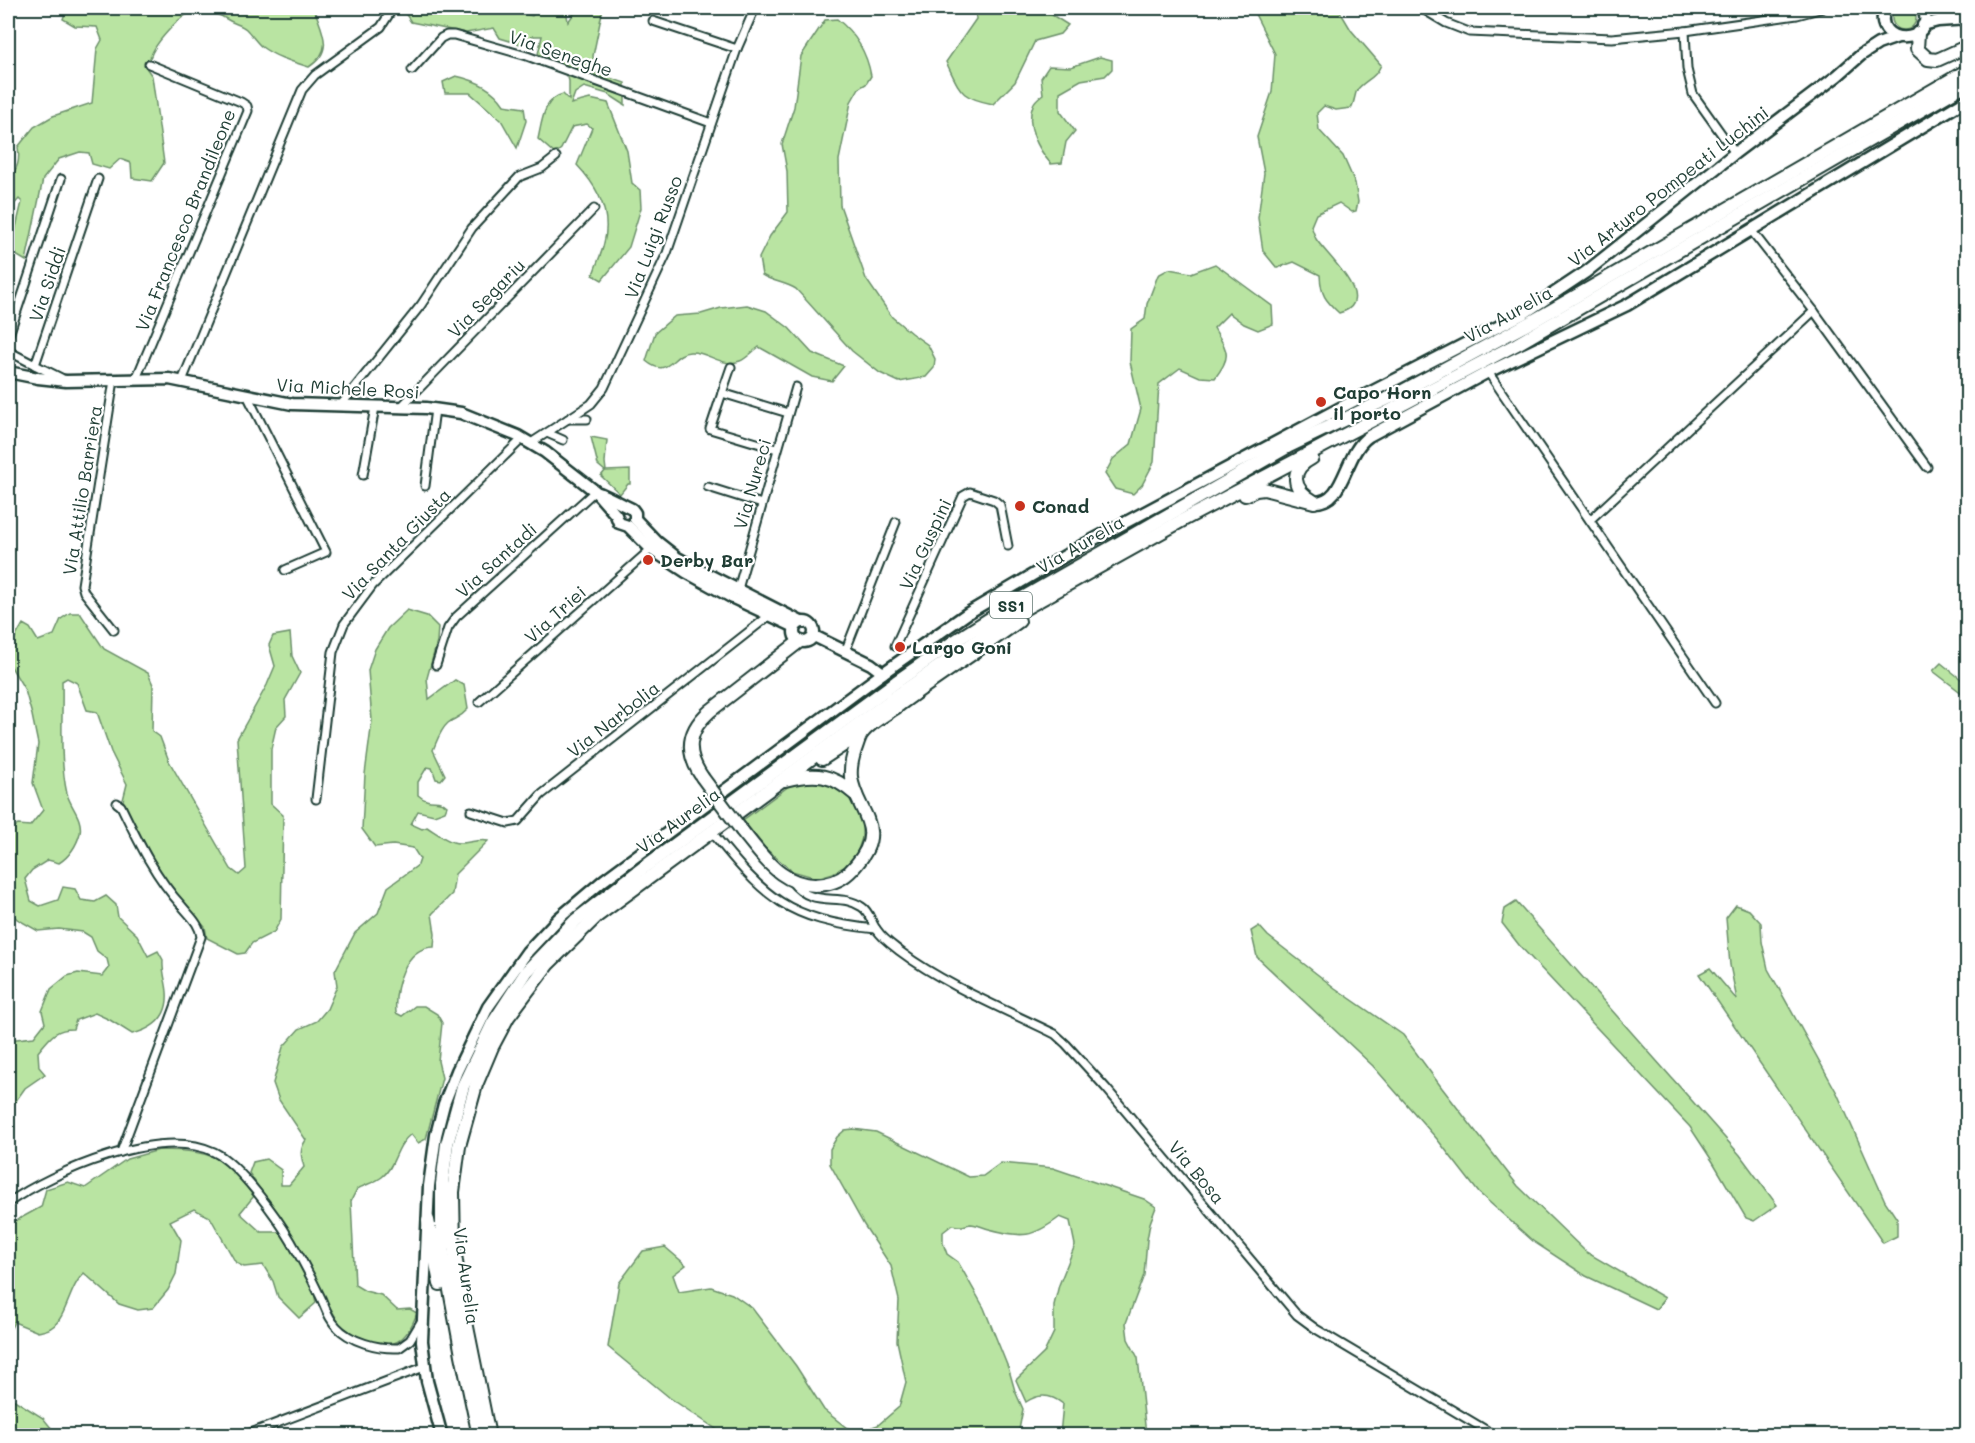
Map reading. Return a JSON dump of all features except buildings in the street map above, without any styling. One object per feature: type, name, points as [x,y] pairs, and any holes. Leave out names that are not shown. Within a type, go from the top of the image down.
[{"type":"highway","points":[[1921,29],[1917,50],[1928,59],[1937,60],[1968,46]]},
{"type":"highway","name":"Via Aurelia","points":[[479,1436],[442,1246],[442,1184],[447,1144],[463,1086],[493,1023],[527,971],[576,920],[904,676],[1021,599],[1289,446],[1399,393],[1533,321],[1968,70]]},
{"type":"highway","name":"Via Aurelia","points":[[489,1436],[462,1302],[454,1248],[452,1211],[455,1169],[461,1136],[472,1096],[486,1060],[508,1017],[539,974],[597,916],[895,697],[1015,615],[1183,520],[1517,344],[1968,83]]},
{"type":"highway","points":[[1314,502],[1302,493],[1298,486],[1296,476],[1299,467],[1307,460],[1344,440],[1359,426]]},
{"type":"highway","points":[[1183,520],[1259,489],[1314,502]]},
{"type":"highway","points":[[778,782],[817,762],[863,732],[921,689],[1100,566]]},
{"type":"highway","points":[[800,641],[699,721],[690,749],[702,777],[742,831],[778,873],[790,879],[814,885],[828,884],[842,878],[858,863],[867,846],[870,830],[868,818],[856,795],[850,770],[854,752],[863,732]]},
{"type":"highway","points":[[778,782],[809,774],[820,775],[844,785],[856,795]]},
{"type":"highway","points":[[429,1220],[472,1436]]},
{"type":"highway","points":[[480,1384],[499,1436]]},
{"type":"street","points":[[182,381],[302,90],[315,75],[381,27],[393,8]]},
{"type":"street","name":"Via Luigi Russo","points":[[527,440],[547,433],[594,402],[604,388],[663,262],[736,49],[755,8]]},
{"type":"street","points":[[1421,8],[1452,26],[1474,32],[1612,38],[1685,31],[1797,15],[1823,8]]},
{"type":"street","points":[[1885,8],[1883,16],[1886,29],[1898,37]]},
{"type":"street","points":[[1921,29],[1925,19],[1924,8],[1937,13],[1968,18]]},
{"type":"street","points":[[1921,29],[1938,21],[1968,18]]},
{"type":"street","points":[[653,21],[736,49]]},
{"type":"street","name":"Via Arturo Pompeati Luchini","points":[[442,1436],[429,1395],[424,1367],[423,1317],[429,1186],[441,1115],[466,1049],[488,1006],[527,952],[559,918],[581,898],[883,673],[978,607],[1069,554],[1342,407],[1522,314],[1586,272],[1735,153],[1837,76],[1861,55],[1874,40],[1884,23]]},
{"type":"street","name":"Via Arturo Pompeati Luchini","points":[[1861,55],[1878,44],[1898,37],[1908,38],[1921,29]]},
{"type":"street","points":[[1685,31],[1687,69],[1694,94],[1735,153]]},
{"type":"street","name":"Via Seneghe","points":[[412,70],[441,38],[454,35],[527,56],[711,123]]},
{"type":"street","name":"Via Francesco Brandileone","points":[[136,379],[248,111],[247,106],[241,102],[148,64]]},
{"type":"street","points":[[1314,502],[1326,501],[1334,494],[1353,454],[1365,438],[1488,372],[1627,305],[1968,99]]},
{"type":"street","points":[[340,406],[421,304],[477,223],[519,177],[543,167],[556,157]]},
{"type":"street","points":[[8,338],[61,179]]},
{"type":"street","name":"Via Siddi","points":[[35,365],[98,179]]},
{"type":"street","name":"Via Segariu","points":[[401,407],[594,208]]},
{"type":"street","points":[[1751,230],[1814,311],[1927,467]]},
{"type":"street","points":[[1590,520],[1814,311]]},
{"type":"street","points":[[8,351],[66,381]]},
{"type":"street","points":[[730,368],[710,429],[777,449]]},
{"type":"street","name":"Via Michele Rosi","points":[[8,372],[66,381],[136,379],[182,381],[248,397],[292,404],[435,409],[475,418],[527,440],[595,491],[616,501],[620,511],[619,523],[631,522],[676,557],[738,589],[798,625]]},
{"type":"street","points":[[1488,372],[1715,703]]},
{"type":"street","name":"Via Attilio Barriera","points":[[114,380],[82,587],[114,630]]},
{"type":"street","name":"Via Nureci","points":[[738,589],[796,387]]},
{"type":"street","points":[[722,393],[788,412]]},
{"type":"street","points":[[248,397],[326,552],[285,570]]},
{"type":"street","points":[[363,475],[375,407]]},
{"type":"street","points":[[425,486],[435,409]]},
{"type":"street","points":[[568,419],[587,419]]},
{"type":"street","points":[[547,433],[563,440]]},
{"type":"street","name":"Via Santa Giusta","points":[[316,799],[333,652],[344,624],[373,585],[527,440]]},
{"type":"street","points":[[708,487],[762,504]]},
{"type":"street","name":"Via Santadi","points":[[436,665],[448,628],[454,619],[595,491]]},
{"type":"street","name":"Via Guspini","points":[[895,646],[963,496],[970,492],[994,500],[1000,505],[1008,546]]},
{"type":"street","name":"Via Michele Rosi","points":[[620,511],[630,507],[634,511],[631,522]]},
{"type":"street","name":"Via Michele Rosi","points":[[631,522],[651,549],[700,580],[770,615],[798,625]]},
{"type":"street","points":[[845,651],[896,522]]},
{"type":"street","name":"Via Triei","points":[[479,702],[651,549]]},
{"type":"street","name":"Via Narbolia","points":[[471,811],[506,823],[517,822],[541,795],[770,615]]},
{"type":"street","points":[[811,624],[815,629],[814,636],[809,641],[800,641],[794,633],[798,625],[811,624]]},
{"type":"street","points":[[814,636],[871,664],[883,673]]},
{"type":"street","points":[[117,803],[121,806],[148,860],[173,897],[198,925],[201,937],[121,1152]]},
{"type":"street","points":[[711,831],[751,879],[779,903],[821,920],[852,927],[876,929]]},
{"type":"street","name":"Via Bosa","points":[[790,879],[799,891],[808,896],[860,905],[868,913],[876,929],[903,954],[937,975],[1055,1034],[1106,1088],[1297,1315],[1316,1329],[1496,1436]]},
{"type":"street","points":[[8,1203],[48,1178],[121,1152],[160,1146],[193,1146],[224,1158],[279,1222],[303,1261],[337,1328],[373,1345],[399,1348],[408,1342],[423,1317]]},
{"type":"street","points":[[243,1436],[424,1367]]},
{"type":"green space","points":[[1904,6],[1913,9],[1916,18],[1913,27],[1904,30],[1895,27],[1892,18],[1895,9]]},
{"type":"green space","points":[[67,8],[314,8],[323,33],[324,47],[317,61],[309,67],[267,51],[244,28],[212,12],[197,10],[184,16],[158,43],[152,52],[147,69],[152,76],[164,163],[152,181],[132,178],[131,163],[120,159],[109,169],[92,164],[89,153],[80,152],[59,159],[43,179],[26,261],[16,255],[13,240],[22,202],[19,199],[8,211],[9,178],[18,164],[18,147],[34,127],[53,116],[92,103],[97,49],[102,40],[97,27],[75,26],[63,19]]},
{"type":"green space","points":[[409,8],[516,8],[514,11],[532,16],[539,8],[566,8],[568,22],[578,8],[603,8],[593,56],[595,73],[625,83],[625,105],[608,94],[584,87],[575,93],[571,104],[590,99],[608,103],[627,151],[632,183],[640,190],[641,208],[629,247],[602,280],[593,275],[606,232],[604,211],[591,182],[577,165],[592,128],[587,124],[572,127],[561,149],[555,154],[538,139],[547,106],[563,94],[569,100],[569,81],[565,66],[538,54],[542,36],[533,36],[520,44],[500,38],[494,28],[466,33],[411,22],[405,13]]},
{"type":"green space","points":[[975,8],[1041,8],[1068,25],[1060,34],[1035,41],[1015,82],[993,104],[973,99],[962,92],[946,62],[976,19]]},
{"type":"green space","points":[[1252,8],[1338,8],[1351,30],[1381,65],[1376,73],[1357,90],[1351,108],[1336,110],[1324,106],[1317,113],[1319,130],[1343,156],[1355,183],[1358,202],[1356,211],[1352,212],[1339,203],[1316,214],[1311,226],[1316,239],[1339,267],[1353,289],[1355,299],[1350,307],[1339,313],[1325,297],[1321,288],[1320,275],[1294,262],[1277,268],[1263,251],[1258,218],[1264,173],[1257,137],[1272,92],[1275,54]]},
{"type":"green space","points":[[837,19],[860,44],[871,76],[866,84],[859,88],[851,102],[839,160],[840,205],[866,279],[892,317],[928,345],[935,359],[934,368],[926,377],[899,382],[880,373],[852,351],[796,289],[762,275],[759,258],[770,236],[788,212],[787,171],[782,144],[794,107],[801,56],[825,20]]},
{"type":"green space","points":[[1100,57],[1112,60],[1112,69],[1105,76],[1081,80],[1060,92],[1060,111],[1075,131],[1066,142],[1062,163],[1051,164],[1037,144],[1031,121],[1034,104],[1043,94],[1041,78],[1049,66],[1071,67]]},
{"type":"green space","points":[[456,76],[483,86],[495,94],[504,105],[524,108],[526,121],[517,148],[501,120],[470,93],[445,93],[443,82]]},
{"type":"green space","points":[[1215,264],[1272,306],[1273,324],[1258,330],[1244,324],[1229,313],[1214,328],[1226,353],[1224,364],[1215,378],[1200,377],[1180,368],[1159,384],[1154,462],[1142,485],[1133,494],[1115,489],[1105,474],[1113,459],[1131,444],[1141,409],[1130,362],[1131,329],[1145,319],[1147,304],[1158,275],[1169,269],[1191,273]]},
{"type":"green space","points":[[747,305],[766,311],[789,328],[812,353],[844,366],[832,381],[812,377],[759,347],[742,360],[733,363],[697,352],[684,353],[670,364],[660,368],[646,361],[655,333],[675,316],[701,314],[721,308]]},
{"type":"green space","points":[[591,437],[607,440],[606,471],[630,470],[630,484],[620,494],[601,476],[605,471],[598,465]]},
{"type":"green space","points":[[407,610],[427,616],[438,627],[437,642],[427,678],[429,699],[455,680],[464,685],[468,709],[445,726],[433,750],[445,775],[441,780],[436,779],[432,768],[427,767],[418,782],[418,795],[426,800],[444,803],[447,806],[445,811],[434,815],[418,811],[411,824],[422,829],[427,827],[457,843],[488,841],[455,874],[452,894],[432,914],[434,947],[415,954],[408,962],[399,982],[396,1013],[402,1016],[415,1006],[424,1006],[437,1014],[442,1023],[438,1061],[442,1078],[426,1139],[418,1143],[411,1134],[402,1144],[387,1172],[379,1179],[357,1189],[351,1201],[355,1285],[365,1291],[381,1295],[397,1310],[410,1309],[417,1313],[403,1337],[397,1342],[382,1345],[363,1339],[339,1323],[283,1223],[249,1173],[253,1162],[266,1159],[281,1170],[281,1185],[289,1185],[304,1167],[301,1153],[306,1140],[279,1100],[273,1083],[283,1047],[299,1029],[317,1021],[327,1009],[337,986],[335,971],[355,933],[378,913],[388,887],[418,865],[420,859],[413,848],[393,845],[375,847],[362,829],[365,774],[372,721],[368,670],[375,649],[388,628]]},
{"type":"green space","points":[[70,613],[80,613],[104,649],[148,673],[153,685],[152,731],[160,737],[169,761],[231,869],[239,875],[246,869],[237,739],[275,666],[269,645],[273,636],[290,633],[292,656],[300,673],[285,700],[286,716],[276,727],[271,749],[271,804],[283,815],[281,919],[274,932],[252,943],[245,953],[238,954],[207,938],[205,927],[169,889],[129,818],[123,800],[127,784],[111,752],[97,712],[87,710],[77,683],[67,678],[62,681],[62,752],[65,780],[67,794],[80,823],[80,833],[72,850],[63,860],[59,863],[48,860],[32,870],[25,879],[31,901],[40,906],[58,900],[63,887],[75,889],[81,900],[95,902],[106,896],[116,905],[118,917],[137,935],[148,956],[158,951],[163,960],[167,1001],[158,1020],[140,1032],[132,1034],[95,1013],[76,1020],[73,1029],[53,1035],[38,1052],[39,1067],[45,1074],[25,1088],[8,1112],[8,1040],[34,1037],[45,1023],[42,1011],[51,989],[67,976],[78,973],[102,976],[109,967],[107,959],[97,951],[91,937],[83,932],[59,929],[38,931],[17,919],[8,909],[8,830],[18,825],[30,826],[43,810],[33,783],[38,744],[25,690],[10,665],[12,643],[23,624],[30,628],[38,641],[54,635],[61,619]]},
{"type":"green space","points":[[1941,663],[1967,684],[1967,697],[1933,671]]},
{"type":"green space","points":[[825,778],[853,800],[862,823],[862,838],[857,853],[844,867],[817,878],[792,871],[765,848],[743,820],[793,783]]},
{"type":"green space","points":[[1516,902],[1740,1155],[1777,1205],[1754,1221],[1746,1218],[1690,1127],[1519,945],[1502,923],[1505,909]]},
{"type":"green space","points":[[1736,905],[1749,910],[1761,923],[1762,942],[1768,969],[1837,1093],[1885,1201],[1897,1219],[1897,1236],[1883,1243],[1699,974],[1710,968],[1737,1000],[1730,965],[1726,918]]},
{"type":"green space","points":[[1259,926],[1268,936],[1335,988],[1403,1035],[1518,1186],[1586,1252],[1665,1298],[1656,1309],[1586,1276],[1534,1242],[1479,1193],[1437,1139],[1373,1066],[1257,957],[1251,931]]},
{"type":"green space","points":[[845,1130],[876,1132],[969,1177],[983,1176],[1001,1163],[1053,1168],[1144,1199],[1156,1207],[1147,1240],[1144,1275],[1126,1323],[1128,1339],[1138,1358],[1146,1435],[1060,1435],[1063,1404],[1054,1398],[1045,1396],[1026,1402],[1016,1380],[1044,1353],[1054,1332],[1054,1305],[1059,1285],[1075,1245],[1070,1221],[1060,1217],[1042,1229],[1027,1234],[1011,1234],[971,1224],[952,1225],[943,1232],[943,1243],[947,1254],[958,1262],[984,1308],[1009,1370],[1023,1409],[1018,1435],[725,1435],[670,1398],[608,1347],[619,1283],[643,1251],[665,1247],[686,1265],[673,1275],[679,1292],[711,1287],[732,1294],[752,1308],[796,1366],[824,1410],[847,1428],[861,1431],[878,1425],[899,1407],[906,1382],[897,1341],[899,1300],[891,1266],[864,1225],[830,1164],[830,1149],[837,1137]]},
{"type":"green space","points":[[159,1150],[205,1154],[229,1166],[254,1196],[240,1213],[261,1232],[281,1232],[313,1287],[316,1303],[299,1318],[278,1297],[273,1281],[263,1265],[244,1267],[236,1263],[210,1217],[194,1209],[170,1221],[181,1240],[176,1274],[168,1290],[153,1308],[138,1310],[119,1304],[84,1273],[75,1286],[61,1316],[52,1327],[38,1332],[14,1322],[8,1334],[8,1225],[41,1207],[46,1189],[68,1182],[85,1188],[127,1159]]},
{"type":"green space","points":[[8,1396],[43,1418],[57,1435],[8,1435]]},
{"type":"place","name":"Capo Horn il porto","points":[[1321,402]]},
{"type":"place","name":"Conad","points":[[1020,506]]},
{"type":"place","name":"Derby Bar","points":[[648,560]]},
{"type":"place","name":"Largo Goni","points":[[900,647]]}]
